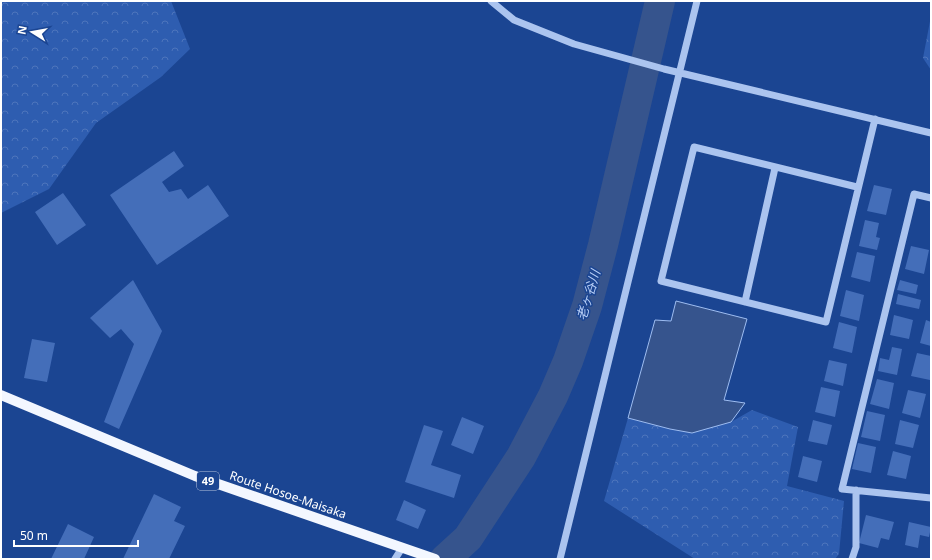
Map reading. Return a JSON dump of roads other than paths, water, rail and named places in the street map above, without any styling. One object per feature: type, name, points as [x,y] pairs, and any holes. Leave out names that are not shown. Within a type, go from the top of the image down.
[{"type":"main road","name":"Route Hosoe-Maisaka","points":[[1,395],[195,476],[435,559]]},
{"type":"street","points":[[491,1],[514,20],[574,44],[664,69],[931,133]]},
{"type":"street","points":[[560,559],[697,1]]},
{"type":"street","points":[[857,187],[694,147],[661,281],[826,322],[874,119]]},
{"type":"street","points":[[745,302],[775,168]]},
{"type":"street","points":[[931,198],[914,194],[842,489],[931,496]]},
{"type":"street","points":[[852,559],[856,547],[856,490]]},
{"type":"street","points":[[395,559],[402,548]]},
{"type":"waterway","name":"老ヶ谷川","points":[[445,559],[468,538],[521,457],[553,396],[568,361],[587,306],[603,245],[660,1]]}]
